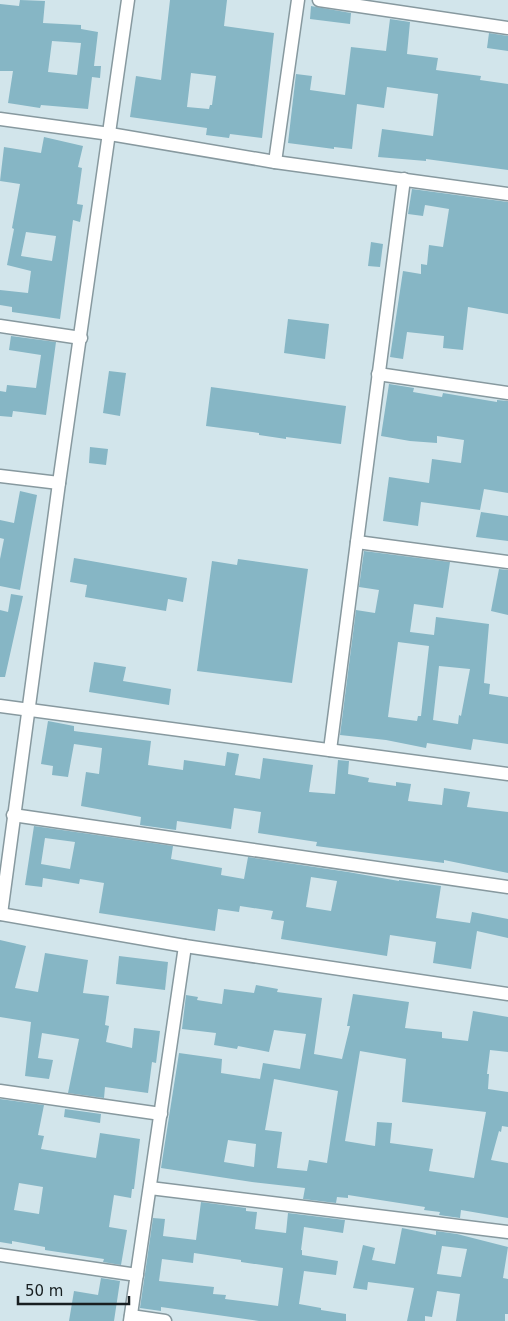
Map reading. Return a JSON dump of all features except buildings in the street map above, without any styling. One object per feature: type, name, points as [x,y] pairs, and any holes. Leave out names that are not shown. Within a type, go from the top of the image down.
[{"type":"street","points":[[128,0],[0,914],[185,946],[508,994]]},
{"type":"street","points":[[275,162],[298,0]]},
{"type":"street","points":[[319,0],[508,28]]},
{"type":"street","points":[[0,119],[110,134],[275,162],[508,194]]},
{"type":"street","points":[[330,750],[404,179]]},
{"type":"street","points":[[0,326],[81,338]]},
{"type":"street","points":[[378,374],[508,393]]},
{"type":"street","points":[[0,476],[59,483]]},
{"type":"street","points":[[357,542],[508,562]]},
{"type":"street","points":[[0,706],[508,774]]},
{"type":"street","points":[[13,815],[508,887]]},
{"type":"street","points":[[165,1321],[130,1318],[185,946]]},
{"type":"street","points":[[0,1091],[161,1114]]},
{"type":"street","points":[[150,1188],[508,1232]]},
{"type":"street","points":[[0,1255],[137,1275]]}]
